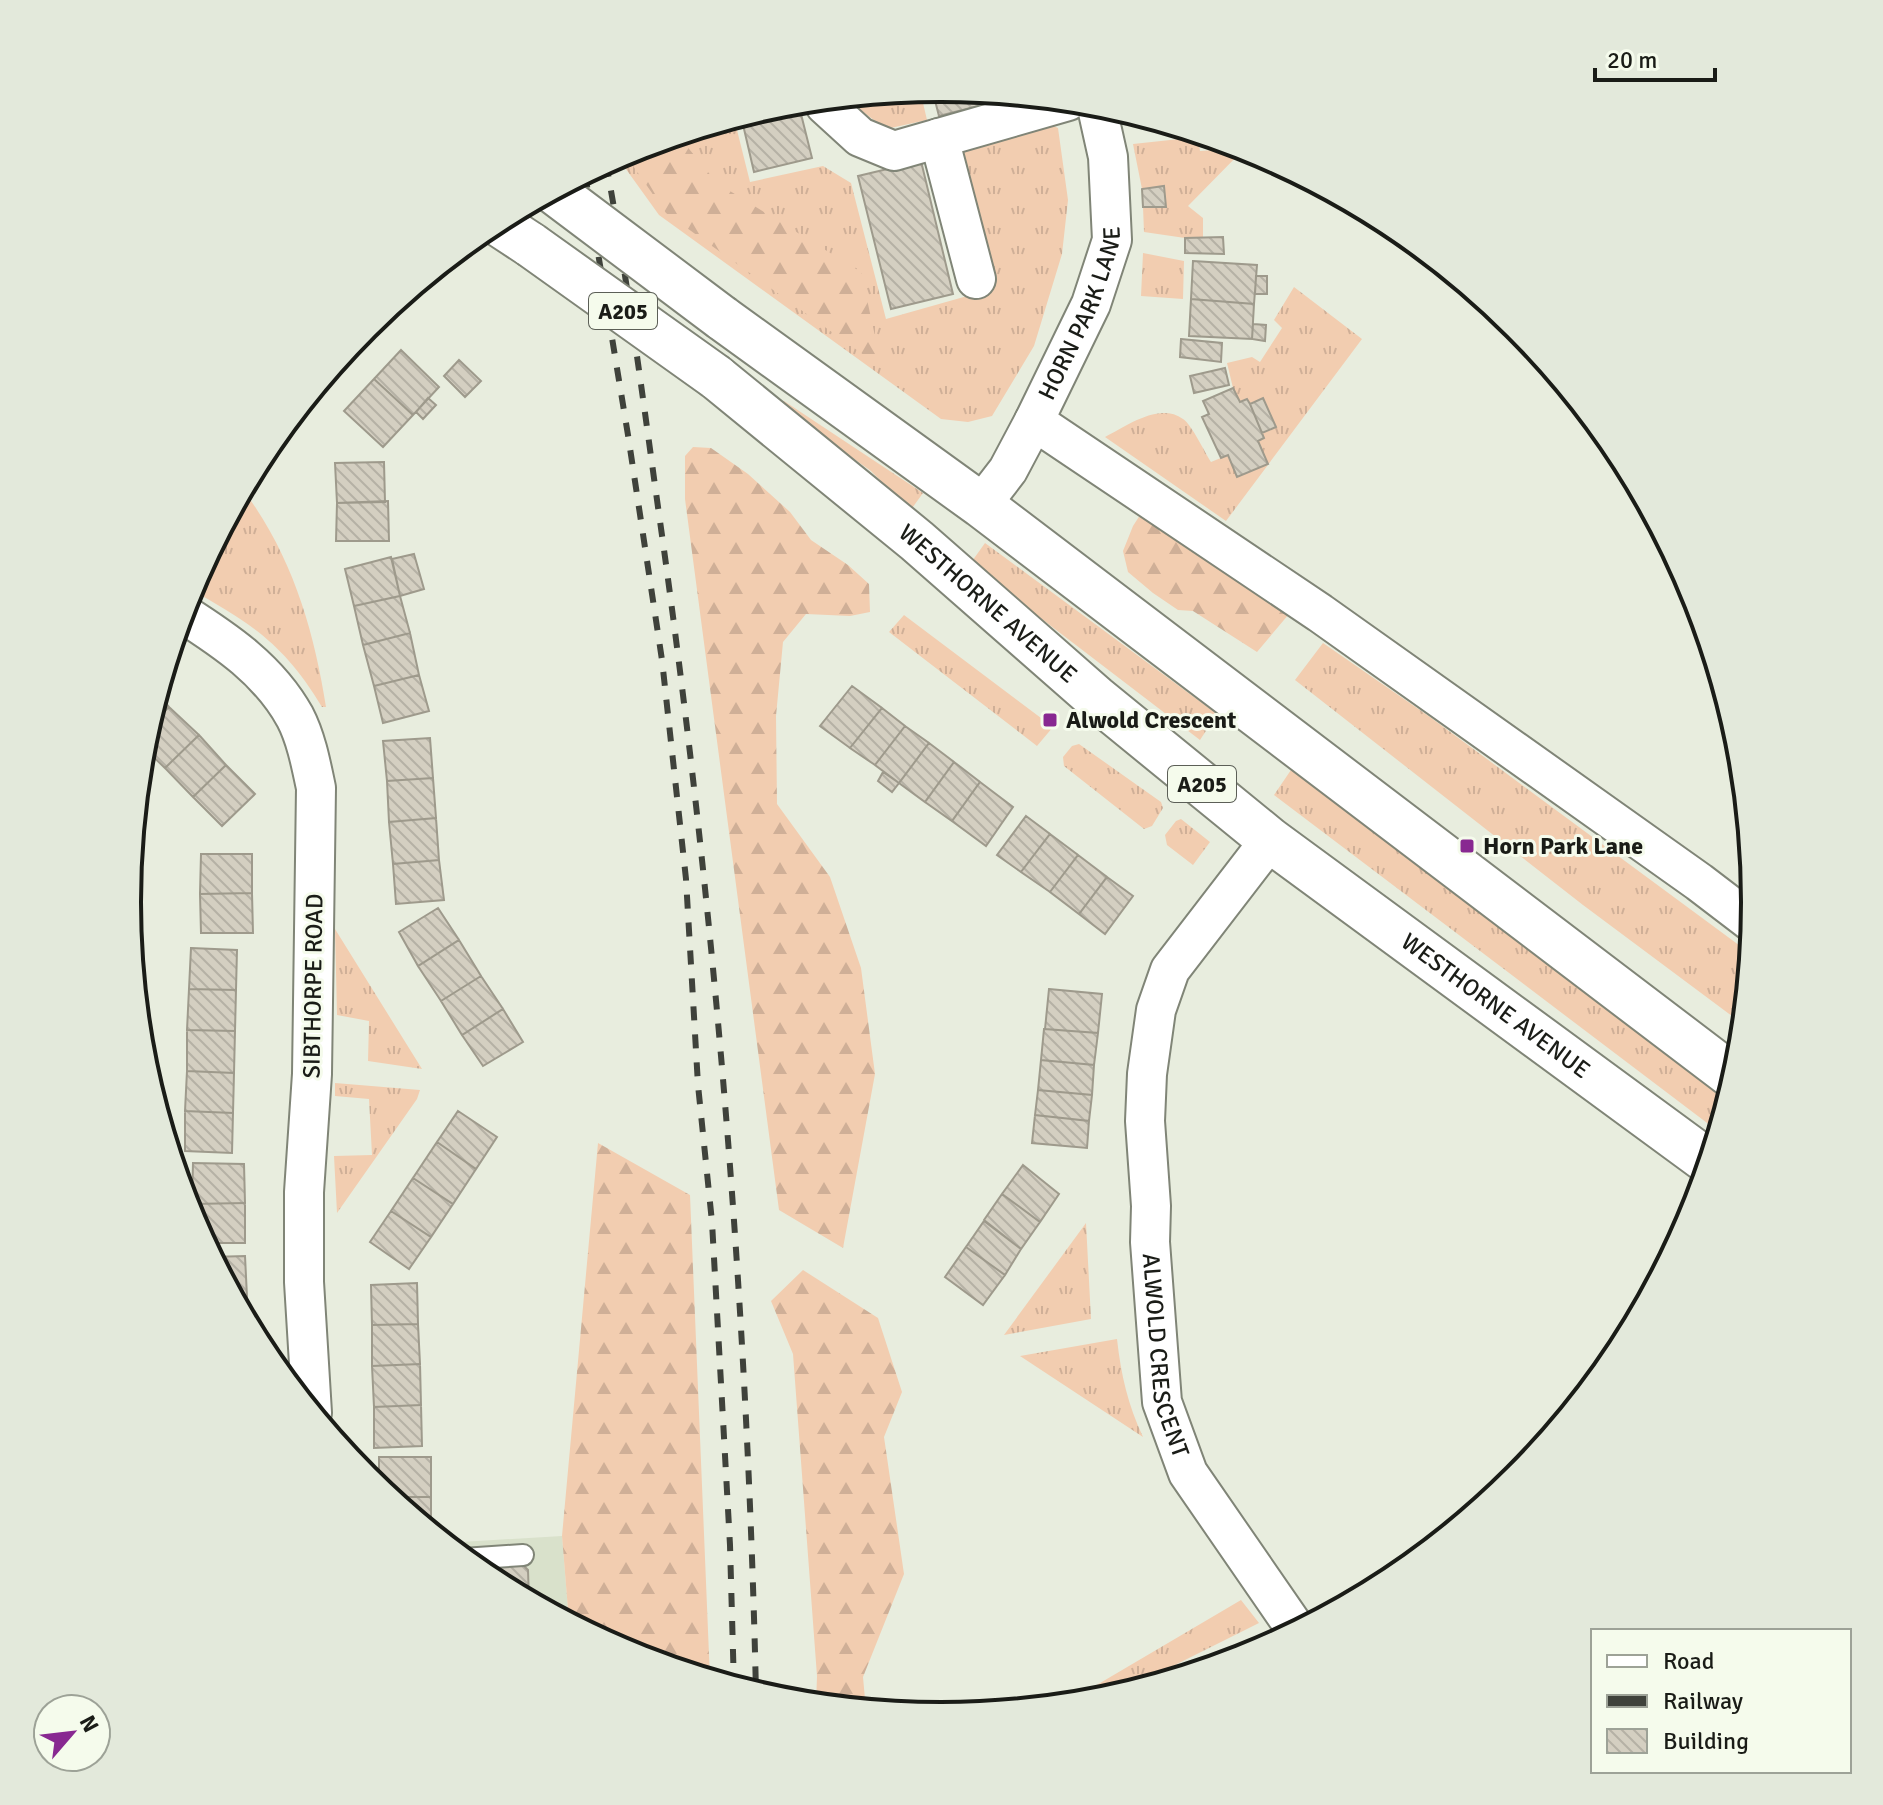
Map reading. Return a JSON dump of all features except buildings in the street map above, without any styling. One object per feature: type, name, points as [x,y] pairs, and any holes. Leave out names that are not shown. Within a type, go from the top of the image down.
[{"type":"highway","name":"A205","points":[[562,198],[981,505],[1724,1070]]},
{"type":"highway","name":"WESTHORNE AVENUE","points":[[513,234],[716,377],[917,541],[1096,698],[1270,840],[1701,1156]]},
{"type":"street","points":[[830,110],[860,137],[894,151],[939,138],[1017,106]]},
{"type":"street","name":"HORN PARK LANE","points":[[981,505],[1008,470],[1034,421],[1091,304],[1112,240],[1108,157],[1099,117]]},
{"type":"street","points":[[939,138],[976,279]]},
{"type":"street","points":[[1034,421],[1320,613],[1742,914]]},
{"type":"street","name":"SIBTHORPE ROAD","points":[[193,620],[232,645],[269,681],[295,717],[308,750],[316,788],[312,1074],[304,1192],[304,1282],[311,1396]]},
{"type":"street","name":"ALWOLD CRESCENT","points":[[1270,840],[1170,970],[1156,1010],[1147,1074],[1145,1121],[1162,1402],[1188,1473],[1291,1622]]},
{"type":"lane","points":[[482,1558],[523,1555]]},
{"type":"shaded area","points":[[562,1536],[568,1610],[541,1596],[460,1542]]},
{"type":"green space","points":[[923,103],[927,120],[886,129],[857,107]]},
{"type":"green space","points":[[1045,122],[1058,128],[1068,200],[1062,254],[1034,346],[992,416],[968,422],[941,419],[659,215],[625,168],[684,144],[734,129],[737,128],[750,182],[823,166],[851,183],[886,319],[992,289],[960,150]]},
{"type":"green space","points":[[1182,139],[1199,144],[1200,151],[1215,150],[1235,158],[1188,206],[1203,218],[1203,238],[1144,232],[1143,207],[1166,206],[1164,186],[1142,189],[1133,144]]},
{"type":"green space","points":[[685,144],[717,183],[861,272],[882,368],[666,213],[632,164]]},
{"type":"green space","points":[[1143,253],[1184,261],[1183,299],[1141,296]]},
{"type":"green space","points":[[1294,287],[1362,339],[1226,521],[1105,437],[1154,414],[1174,414],[1190,427],[1211,462],[1228,455],[1237,477],[1267,464],[1258,441],[1264,438],[1262,433],[1275,427],[1263,398],[1250,404],[1247,399],[1240,402],[1227,363],[1252,357],[1260,362],[1282,328],[1274,320]]},
{"type":"green space","points":[[784,401],[923,493],[910,511],[871,471],[781,407]]},
{"type":"green space","points":[[693,447],[711,448],[748,474],[790,512],[811,540],[848,565],[869,584],[870,612],[850,616],[806,614],[783,642],[776,716],[777,804],[830,877],[861,968],[875,1074],[843,1248],[779,1210],[685,499],[685,456]]},
{"type":"green space","points":[[250,499],[275,540],[298,593],[315,649],[326,707],[322,707],[280,651],[231,613],[202,596]]},
{"type":"green space","points":[[1144,509],[1289,614],[1257,652],[1193,611],[1178,610],[1128,572],[1123,551]]},
{"type":"green space","points":[[985,543],[1217,714],[1200,740],[970,564]]},
{"type":"green space","points":[[904,615],[1053,727],[1037,746],[889,632]]},
{"type":"green space","points":[[1323,643],[1430,717],[1740,946],[1733,1017],[1583,905],[1295,680]]},
{"type":"green space","points":[[1079,744],[1161,802],[1163,808],[1152,826],[1144,829],[1064,766],[1063,757],[1072,746]]},
{"type":"green space","points":[[1293,767],[1720,1088],[1710,1125],[1274,795]]},
{"type":"green space","points":[[1181,819],[1210,842],[1193,865],[1167,845],[1165,835]]},
{"type":"green space","points":[[335,929],[422,1069],[368,1061],[369,1021],[337,1015]]},
{"type":"green space","points":[[335,1083],[420,1090],[417,1099],[337,1213],[334,1156],[372,1155],[369,1099],[335,1096]]},
{"type":"green space","points":[[598,1143],[690,1195],[710,1669],[635,1642],[568,1610],[562,1536]]},
{"type":"green space","points":[[1086,1223],[1091,1319],[1004,1335]]},
{"type":"green space","points":[[803,1270],[878,1318],[902,1392],[884,1437],[904,1574],[863,1677],[865,1699],[816,1693],[793,1354],[771,1301]]},
{"type":"green space","points":[[1117,1339],[1126,1390],[1143,1437],[1020,1356]]},
{"type":"green space","points":[[1241,1600],[1259,1623],[1159,1673],[1098,1688],[1095,1686]]},
{"type":"railway","points":[[608,175],[634,335],[678,655],[711,950],[736,1247],[752,1544],[756,1681]]},
{"type":"railway","points":[[587,185],[662,660],[686,879],[698,1085],[712,1222],[730,1545],[734,1676]]},
{"type":"place","name":"Alwold Crescent","points":[[1050,720]]},
{"type":"place","name":"Horn Park Lane","points":[[1467,846]]}]
